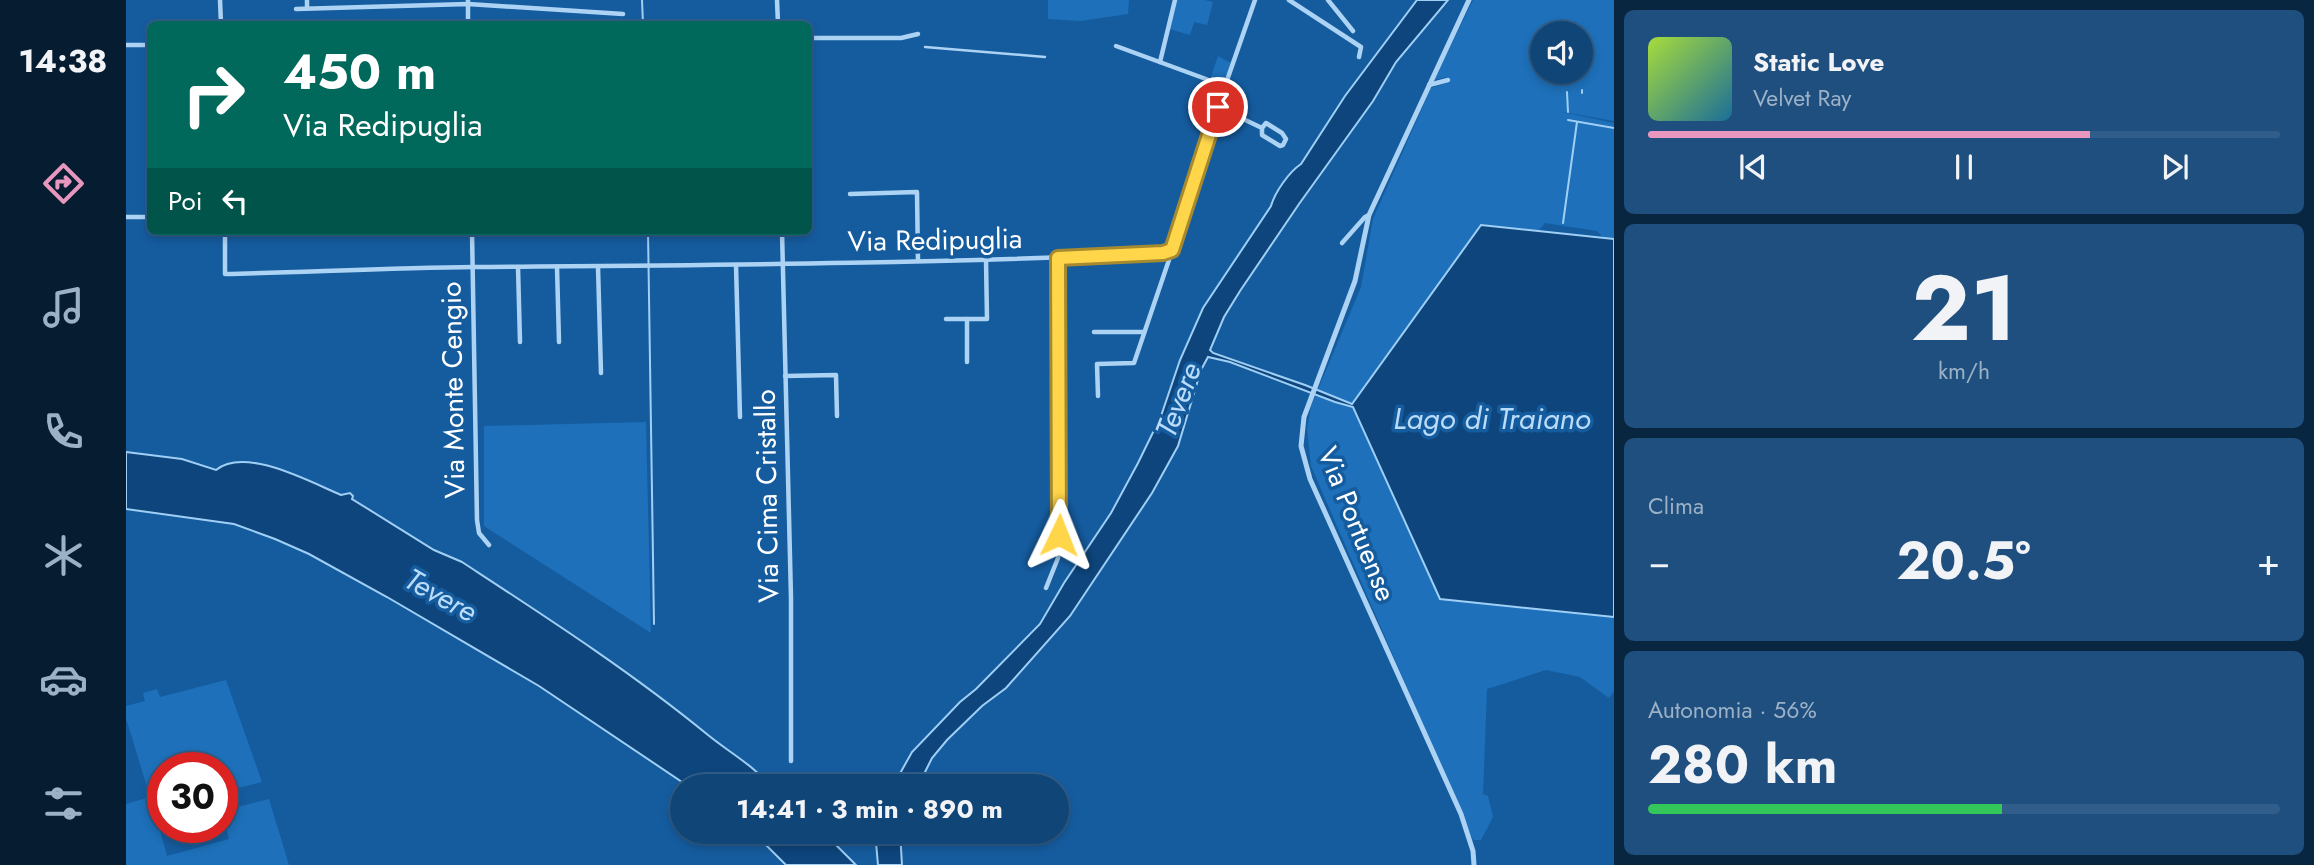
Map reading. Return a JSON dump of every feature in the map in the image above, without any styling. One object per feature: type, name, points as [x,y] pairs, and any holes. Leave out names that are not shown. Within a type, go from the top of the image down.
[{"type":"street","points":[[220,0],[221,21]]},
{"type":"street","points":[[307,0],[307,8]]},
{"type":"street","points":[[777,0],[778,21]]},
{"type":"street","points":[[1160,62],[1175,0]]},
{"type":"street","points":[[1098,396],[1097,364],[1134,363],[1255,0]]},
{"type":"street","points":[[1289,0],[1361,47],[1359,57]]},
{"type":"street","points":[[1328,0],[1353,31]]},
{"type":"street","name":"Via Portuense","points":[[1469,0],[1369,215],[1355,281],[1310,397],[1301,435],[1307,472],[1461,814],[1473,851],[1474,865]]},
{"type":"street","points":[[468,2],[468,21]]},
{"type":"street","points":[[296,9],[468,2],[623,14]]},
{"type":"street","points":[[812,38],[901,38],[918,34]]},
{"type":"street","points":[[126,45],[147,45]]},
{"type":"street","points":[[1116,46],[1225,86]]},
{"type":"street","points":[[925,47],[1045,57]]},
{"type":"street","points":[[1428,86],[1447,80]]},
{"type":"street","points":[[1218,107],[1262,128]]},
{"type":"street","points":[[1266,123],[1282,133],[1286,139],[1283,145],[1280,146],[1262,135],[1262,128],[1266,123]]},
{"type":"street","points":[[850,194],[917,192],[918,261]]},
{"type":"street","points":[[1342,243],[1369,215]]},
{"type":"street","points":[[126,217],[147,217]]},
{"type":"street","name":"Via Redipuglia","points":[[225,235],[225,274],[472,267],[654,267],[986,260],[1163,253],[1172,250]]},
{"type":"street","name":"Via Monte Cengio","points":[[472,235],[477,520],[480,533],[489,545]]},
{"type":"street","name":"Via Cima Cristallo","points":[[782,235],[791,585],[791,761]]},
{"type":"street","points":[[1046,588],[1058,558],[1061,513],[1058,258]]},
{"type":"street","points":[[946,319],[987,319],[986,260]]},
{"type":"street","points":[[736,265],[740,417]]},
{"type":"street","points":[[518,267],[520,342]]},
{"type":"street","points":[[557,267],[559,342]]},
{"type":"street","points":[[598,267],[601,373]]},
{"type":"street","points":[[967,319],[967,362]]},
{"type":"street","points":[[1094,332],[1144,332]]},
{"type":"street","points":[[785,376],[836,375],[837,416]]},
{"type":"shaded area","points":[[1048,0],[1129,0],[1128,14],[1081,21],[1048,19]]},
{"type":"shaded area","points":[[1177,0],[1213,2],[1207,25],[1194,22],[1190,35],[1169,29]]},
{"type":"shaded area","points":[[1473,0],[1614,0],[1614,121],[1557,111],[1614,123],[1614,239],[1603,238],[1597,231],[1545,223],[1538,231],[1481,225],[1440,599],[1614,617],[1614,691],[1609,698],[1580,677],[1546,670],[1487,689],[1483,794],[1488,796],[1493,817],[1481,840],[1473,840],[1311,466],[1307,429],[1311,406],[1361,287],[1373,219],[1431,88],[1449,82],[1447,77],[1434,80]]},
{"type":"shaded area","points":[[1218,56],[1231,63],[1223,84],[1210,79]]},
{"type":"shaded area","points":[[646,422],[651,633],[484,526],[484,426]]},
{"type":"shaded area","points":[[226,680],[262,782],[238,788],[238,752],[147,752],[147,787],[126,718],[126,706],[145,701],[143,693],[157,689],[160,697]]},
{"type":"shaded area","points":[[147,798],[147,843],[163,843],[167,856],[214,843],[238,843],[238,807],[269,799],[289,865],[126,865],[126,804]]},
{"type":"water","name":"Lago di Traiano","points":[[1417,0],[1448,0],[1396,62],[1373,101],[1299,204],[1224,317],[1210,350],[1352,404],[1481,225],[1614,239],[1614,617],[1440,599],[1353,407],[1230,362],[1208,357],[1201,370],[1178,446],[1152,493],[1070,616],[1006,688],[982,706],[947,740],[932,758],[924,774],[900,774],[912,752],[1040,624],[1111,513],[1138,463],[1161,416],[1180,360],[1203,308],[1271,206],[1283,183],[1301,164],[1345,96]]},
{"type":"water","name":"Tevere","points":[[126,452],[182,459],[216,470],[228,464],[260,464],[295,475],[341,495],[350,493],[352,499],[434,550],[462,562],[587,645],[758,774],[670,774],[539,686],[309,554],[234,524],[126,509]]},
{"type":"water","points":[[764,844],[835,844],[856,865],[786,865]]},
{"type":"water","points":[[876,844],[901,844],[902,865],[878,865]]},
{"type":"waterway","points":[[642,0],[643,21]]},
{"type":"waterway","points":[[1567,92],[1568,112]]},
{"type":"waterway","points":[[1568,120],[1614,128]]},
{"type":"waterway","points":[[1563,223],[1577,122]]},
{"type":"waterway","points":[[648,235],[654,624]]},
{"type":"route","points":[[1059,535],[1058,258],[1163,253],[1172,250],[1218,107]]}]
